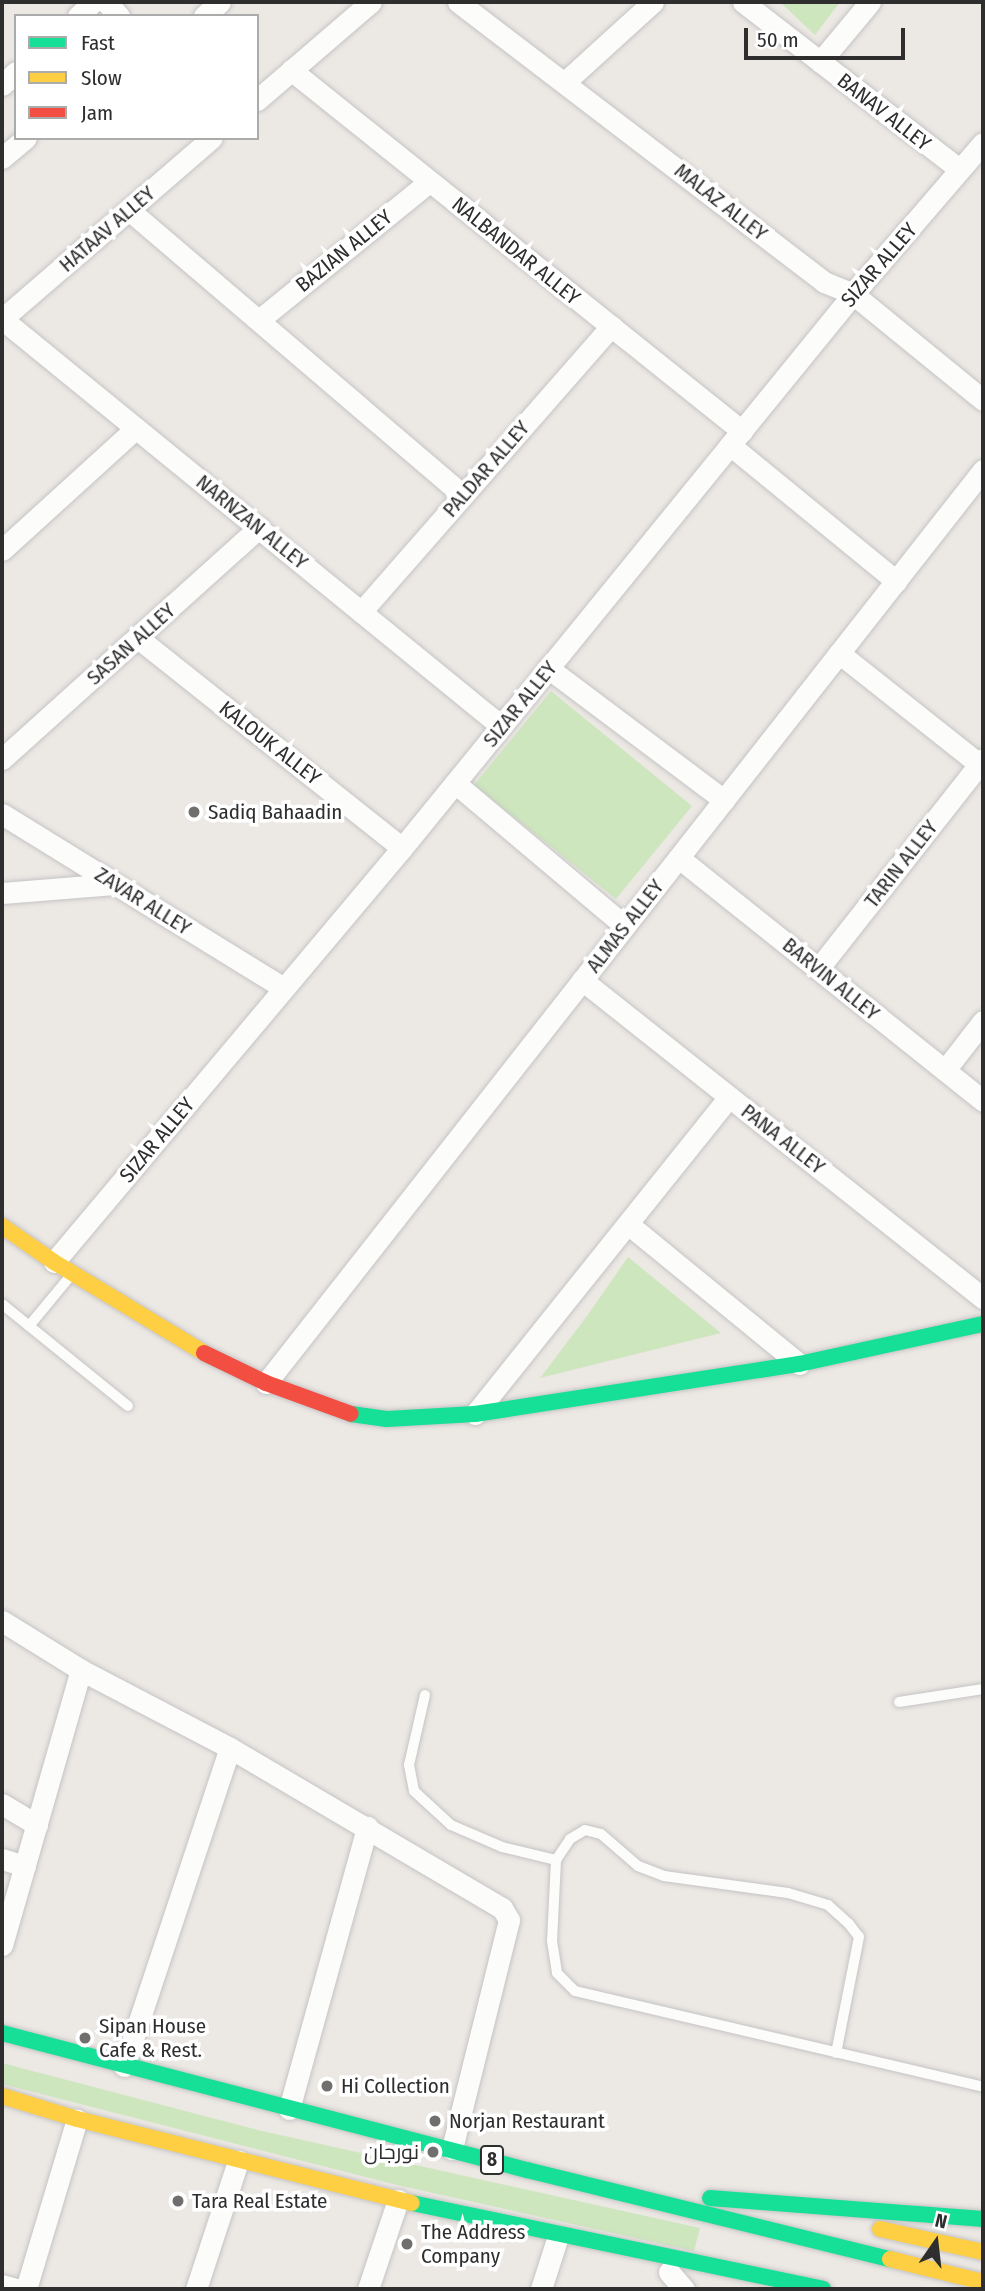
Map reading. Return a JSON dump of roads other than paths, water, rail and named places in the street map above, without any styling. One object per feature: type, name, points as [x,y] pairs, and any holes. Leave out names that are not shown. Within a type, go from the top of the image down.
[{"type":"main road","points":[[2,1226],[72,1274],[200,1351],[266,1383],[345,1413],[387,1419],[475,1414],[799,1364],[983,1324]]},
{"type":"main road","name":"8","points":[[2,2033],[289,2109],[983,2282]]},
{"type":"main road","points":[[2,2096],[77,2119],[398,2200],[558,2236],[823,2289]]},
{"type":"main road","name":"8","points":[[637,2196],[767,2201],[983,2219]]},
{"type":"main road","points":[[767,2201],[983,2252]]},
{"type":"main road","points":[[593,2243],[669,2272]]},
{"type":"street","points":[[80,14],[93,2]]},
{"type":"street","points":[[206,14],[220,2]]},
{"type":"street","points":[[259,98],[371,2]]},
{"type":"street","name":"MALAZ ALLEY","points":[[458,2],[824,282],[853,294],[983,400]]},
{"type":"street","points":[[565,82],[653,2]]},
{"type":"street","name":"BANAV ALLEY","points":[[743,2],[960,170]]},
{"type":"street","points":[[820,62],[870,2]]},
{"type":"street","name":"NALBANDAR ALLEY","points":[[291,70],[611,326],[896,581]]},
{"type":"street","points":[[2,158],[24,140]]},
{"type":"street","name":"HATAAV ALLEY","points":[[2,319],[210,140]]},
{"type":"street","name":"SIZAR ALLEY","points":[[54,1262],[402,848],[853,294],[983,143]]},
{"type":"street","name":"BAZIAN ALLEY","points":[[259,320],[429,182]]},
{"type":"street","points":[[129,210],[463,495]]},
{"type":"street","name":"NARNZAN ALLEY","points":[[2,319],[501,726]]},
{"type":"street","name":"PALDAR ALLEY","points":[[361,612],[611,326]]},
{"type":"street","points":[[2,550],[136,428]]},
{"type":"street","name":"ALMAS ALLEY","points":[[266,1383],[983,470]]},
{"type":"street","name":"SASAN ALLEY","points":[[2,759],[259,528]]},
{"type":"street","name":"KALOUK ALLEY","points":[[138,638],[402,848]]},
{"type":"street","points":[[839,653],[981,761]]},
{"type":"street","points":[[548,668],[724,800]]},
{"type":"street","name":"TARIN ALLEY","points":[[818,969],[981,761]]},
{"type":"street","points":[[455,783],[625,926]]},
{"type":"street","name":"ZAVAR ALLEY","points":[[2,814],[284,988]]},
{"type":"street","name":"BARVIN ALLEY","points":[[679,858],[983,1101]]},
{"type":"street","points":[[2,893],[114,884]]},
{"type":"street","name":"PANA ALLEY","points":[[582,981],[983,1298]]},
{"type":"street","points":[[944,1070],[983,1020]]},
{"type":"street","points":[[475,1414],[729,1097]]},
{"type":"street","points":[[628,1224],[799,1364]]},
{"type":"street","points":[[2,1621],[81,1670],[230,1748],[502,1908],[509,1920],[452,2149]]},
{"type":"street","points":[[2,1945],[81,1670]]},
{"type":"street","points":[[124,2066],[230,1748]]},
{"type":"street","points":[[2,1804],[37,1825]]},
{"type":"street","points":[[289,2109],[367,1827]]},
{"type":"street","points":[[2,1859],[24,1867]]},
{"type":"street","points":[[26,2289],[77,2119]]},
{"type":"street","points":[[196,2289],[238,2161]]},
{"type":"street","points":[[368,2289],[398,2200]]},
{"type":"street","points":[[541,2289],[558,2236]]},
{"type":"street","points":[[669,2272],[689,2285]]},
{"type":"street","points":[[2,2285],[16,2289]]},
{"type":"lane","points":[[29,1326],[72,1274]]},
{"type":"lane","points":[[2,1304],[128,1406]]},
{"type":"lane","points":[[900,1702],[983,1689]]},
{"type":"lane","points":[[425,1695],[409,1765],[414,1791],[451,1825],[502,1847],[556,1860]]},
{"type":"lane","points":[[836,2053],[859,1937],[828,1905],[788,1893],[664,1876],[638,1866],[601,1834],[585,1830],[570,1839],[556,1860],[552,1941],[557,1973],[575,1991],[836,2053],[983,2087]]},
{"type":"place","name":"Sadiq Bahaadin","points":[[194,812]]},
{"type":"place","name":"Sipan House Cafe & Rest.","points":[[85,2038]]},
{"type":"place","name":"Hi Collection","points":[[327,2086]]},
{"type":"place","name":"Norjan Restaurant","points":[[435,2121]]},
{"type":"place","name":"نورجان","points":[[433,2152]]},
{"type":"place","name":"Tara Real Estate","points":[[178,2201]]},
{"type":"place","name":"The Address Company","points":[[407,2244]]}]
